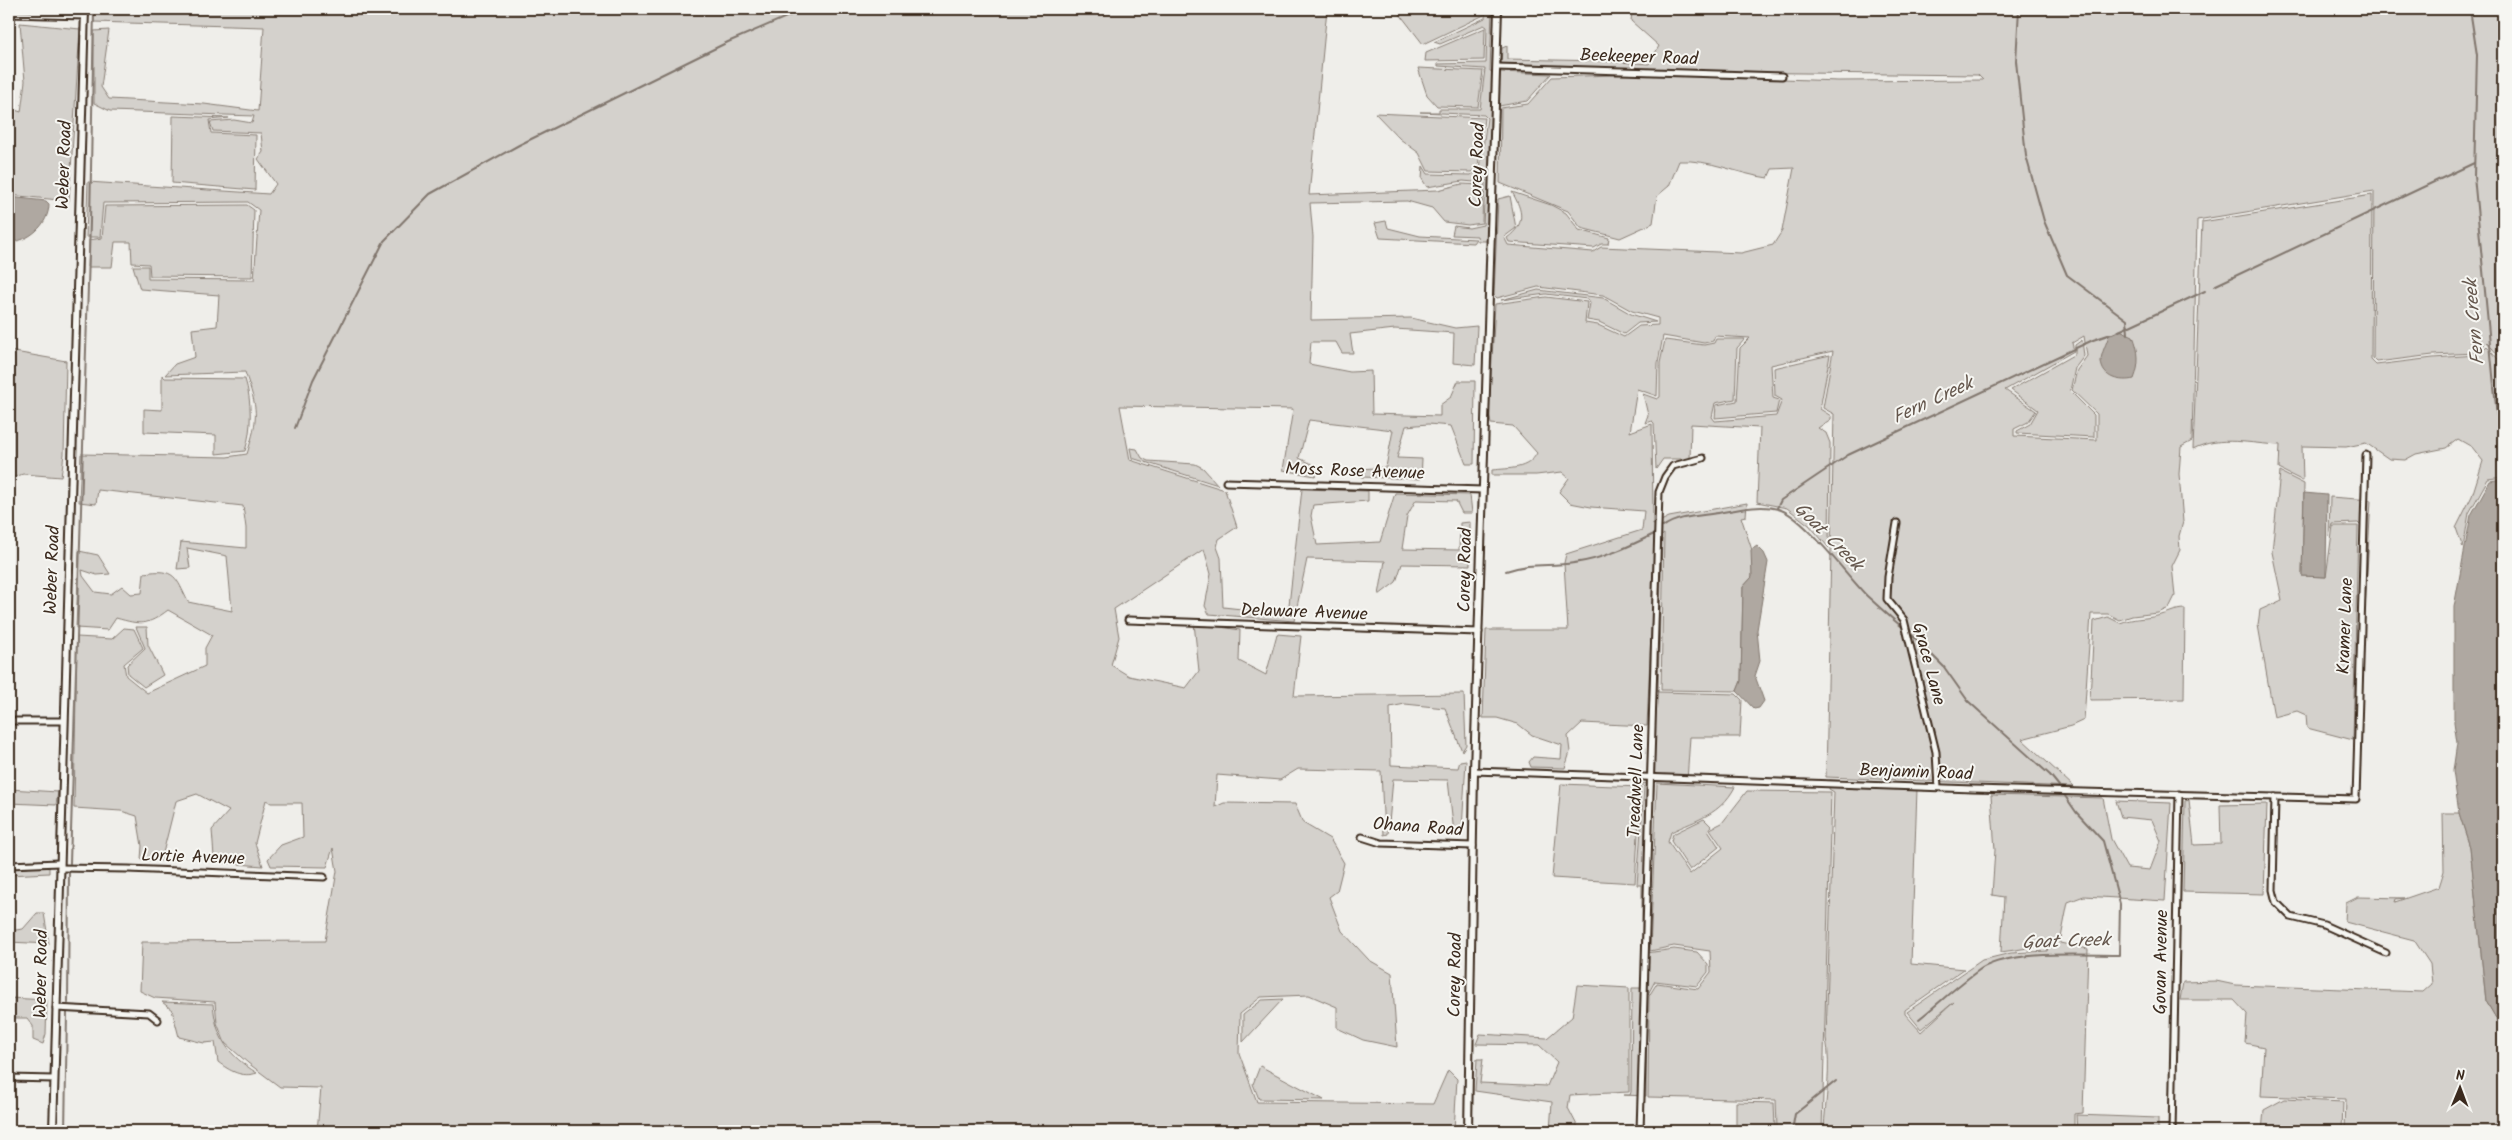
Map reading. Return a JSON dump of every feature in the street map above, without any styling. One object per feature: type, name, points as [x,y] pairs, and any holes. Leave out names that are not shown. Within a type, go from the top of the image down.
[{"type":"street","name":"Weber Road","points":[[53,1131],[63,721],[85,9]]},
{"type":"street","name":"Corey Road","points":[[1468,1131],[1474,771],[1498,9]]},
{"type":"street","points":[[9,14],[85,16]]},
{"type":"street","name":"Beekeeper Road","points":[[1497,67],[1782,76]]},
{"type":"street","name":"Kramer Lane","points":[[2356,799],[2366,455]]},
{"type":"street","name":"Treadwell Lane","points":[[1640,1131],[1660,492],[1665,477],[1673,466],[1703,458]]},
{"type":"street","name":"Moss Rose Avenue","points":[[1226,482],[1483,490]]},
{"type":"street","name":"Grace Lane","points":[[1897,522],[1888,577],[1887,599],[1904,620],[1936,752],[1938,788]]},
{"type":"street","name":"Delaware Avenue","points":[[1128,620],[1479,632]]},
{"type":"street","points":[[9,722],[63,721]]},
{"type":"street","name":"Benjamin Road","points":[[1474,771],[1938,788],[2356,799]]},
{"type":"street","name":"Govan Avenue","points":[[2172,1131],[2179,794]]},
{"type":"street","points":[[2275,797],[2274,890],[2276,902],[2291,917],[2324,925],[2386,953]]},
{"type":"street","name":"Ohana Road","points":[[1362,837],[1381,843],[1473,846]]},
{"type":"street","name":"Lortie Avenue","points":[[9,865],[324,877]]},
{"type":"street","points":[[56,1008],[149,1013],[158,1020]]},
{"type":"street","points":[[9,1078],[54,1079]]},
{"type":"shaded area","points":[[95,9],[379,9],[381,12],[390,9],[1327,9],[1309,195],[1438,190],[1462,184],[1483,185],[1482,223],[1468,225],[1444,222],[1432,208],[1407,201],[1310,203],[1313,237],[1311,320],[1411,318],[1455,328],[1477,326],[1475,365],[1453,363],[1454,333],[1395,329],[1350,334],[1353,353],[1342,353],[1336,342],[1311,342],[1309,364],[1350,372],[1371,371],[1372,414],[1440,416],[1440,405],[1451,397],[1458,381],[1475,381],[1474,464],[1466,464],[1451,426],[1428,424],[1406,426],[1397,458],[1422,459],[1421,479],[1361,477],[1361,469],[1386,467],[1393,430],[1309,420],[1299,458],[1321,468],[1315,476],[1283,470],[1293,409],[1120,406],[1130,460],[1225,490],[1237,527],[1219,539],[1217,547],[1221,558],[1223,607],[1288,614],[1302,489],[1368,491],[1368,501],[1313,505],[1311,516],[1317,545],[1380,542],[1395,493],[1470,495],[1472,513],[1462,513],[1456,501],[1416,500],[1407,516],[1402,549],[1459,550],[1460,523],[1470,522],[1470,565],[1402,564],[1396,582],[1379,595],[1385,561],[1307,559],[1294,621],[1209,614],[1205,606],[1211,574],[1204,549],[1114,609],[1119,637],[1111,665],[1129,676],[1186,688],[1199,671],[1194,623],[1240,630],[1239,661],[1266,675],[1277,634],[1301,636],[1294,696],[1464,694],[1466,745],[1462,751],[1445,708],[1405,704],[1390,707],[1391,765],[1458,768],[1460,761],[1466,760],[1462,830],[1454,833],[1448,780],[1393,779],[1388,834],[1384,835],[1381,771],[1298,769],[1280,780],[1217,775],[1215,807],[1224,803],[1295,804],[1303,823],[1330,839],[1344,863],[1337,891],[1329,897],[1342,931],[1369,960],[1392,973],[1397,1047],[1363,1040],[1337,1028],[1337,1007],[1309,995],[1261,997],[1240,1014],[1239,1053],[1257,1102],[1433,1104],[1448,1070],[1457,1079],[1454,1131],[317,1131],[321,1088],[280,1087],[248,1063],[225,1043],[217,1023],[215,1002],[155,998],[140,991],[142,942],[325,941],[337,871],[333,848],[327,867],[271,866],[268,859],[281,845],[303,837],[302,803],[271,803],[266,800],[255,843],[263,866],[225,863],[214,857],[212,830],[229,811],[197,794],[176,801],[161,861],[141,859],[142,846],[137,816],[121,811],[74,808],[77,637],[112,639],[124,628],[134,629],[143,648],[124,664],[126,676],[147,693],[205,666],[205,648],[212,635],[168,610],[155,619],[143,623],[116,618],[108,630],[76,628],[79,551],[98,555],[110,574],[97,575],[82,570],[83,576],[95,592],[111,594],[122,586],[131,594],[142,593],[144,573],[162,572],[173,576],[188,602],[232,611],[227,556],[187,548],[190,568],[177,569],[181,542],[246,548],[243,506],[98,490],[96,504],[79,502],[81,454],[227,457],[247,454],[255,421],[255,404],[245,372],[165,375],[175,364],[195,357],[192,329],[217,326],[219,295],[140,289],[133,266],[148,266],[148,279],[254,280],[259,210],[248,202],[103,203],[100,237],[86,237],[88,182],[269,194],[276,184],[258,159],[263,152],[261,133],[213,131],[210,122],[234,120],[252,123],[254,116],[110,111],[94,103],[94,31],[109,30],[101,87],[109,99],[204,104],[258,111],[264,27],[94,22]]},
{"type":"shaded area","points":[[1396,9],[1484,9],[1484,15],[1423,44]]},
{"type":"shaded area","points":[[1486,9],[1492,9],[1490,71],[1493,72],[1488,241],[1478,241],[1477,236],[1452,235],[1454,226],[1469,228],[1483,225],[1485,183],[1463,181],[1427,187],[1422,179],[1423,166],[1428,174],[1471,175],[1480,169],[1487,118],[1484,115],[1420,112],[1439,112],[1439,109],[1480,109],[1485,69],[1438,66],[1438,64],[1486,63],[1487,27],[1484,25],[1440,44],[1434,42],[1485,18]]},
{"type":"shaded area","points":[[1623,9],[2503,9],[2503,361],[2487,342],[2476,353],[2433,355],[2377,362],[2373,358],[2374,191],[2197,220],[2192,441],[2181,447],[2179,474],[2183,522],[2179,536],[2180,550],[2172,566],[2175,596],[2169,608],[2158,613],[2132,616],[2120,620],[2108,614],[2091,614],[2084,720],[2071,726],[2022,739],[2074,787],[1826,777],[1834,414],[1823,408],[1833,351],[1771,365],[1773,398],[1779,400],[1776,413],[1715,418],[1716,405],[1737,401],[1740,348],[1750,338],[1715,336],[1713,341],[1704,343],[1663,336],[1658,363],[1657,396],[1637,389],[1630,432],[1652,424],[1653,525],[1669,517],[1747,503],[1746,516],[1741,517],[1753,553],[1752,577],[1743,587],[1741,681],[1737,691],[1661,690],[1664,534],[1655,541],[1647,726],[1582,723],[1568,736],[1570,752],[1565,768],[1531,767],[1529,762],[1533,757],[1561,759],[1562,745],[1532,735],[1518,724],[1497,718],[1483,718],[1486,630],[1568,630],[1564,563],[1566,554],[1642,530],[1644,511],[1591,507],[1570,503],[1559,492],[1569,478],[1562,472],[1536,475],[1492,475],[1492,470],[1518,467],[1529,463],[1537,453],[1513,426],[1491,424],[1489,413],[1495,304],[1546,297],[1587,302],[1585,323],[1598,325],[1624,337],[1639,326],[1658,325],[1658,318],[1632,311],[1603,295],[1538,287],[1497,298],[1494,295],[1498,199],[1510,196],[1516,228],[1504,237],[1508,245],[1593,252],[1601,247],[1741,253],[1773,245],[1782,231],[1794,168],[1772,169],[1768,178],[1713,164],[1679,161],[1669,186],[1657,196],[1653,223],[1620,238],[1581,228],[1568,211],[1500,183],[1501,108],[1528,104],[1552,77],[1645,74],[1838,81],[1983,80],[1978,75],[1717,72],[1501,65],[1502,48],[1507,46],[1507,59],[1649,64],[1659,46],[1631,21],[1632,12]],"holes":[[[2084,336],[2087,356],[2077,370],[2072,390],[2097,414],[2097,440],[2014,436],[2014,429],[2028,422],[2036,411],[2005,390],[2074,351],[2072,343]]]},
{"type":"shaded area","points":[[20,23],[80,29],[69,201],[9,195],[9,108],[21,112],[25,81]]},
{"type":"shaded area","points":[[1485,28],[1484,60],[1425,61],[1426,53]]},
{"type":"shaded area","points":[[1418,68],[1483,71],[1478,107],[1437,106],[1427,95]]},
{"type":"shaded area","points":[[1499,72],[1551,74],[1527,101],[1499,106],[1498,131]]},
{"type":"shaded area","points":[[1375,113],[1484,118],[1478,167],[1471,172],[1428,171],[1419,153],[1400,139]]},
{"type":"shaded area","points":[[173,116],[229,118],[209,120],[211,133],[256,135],[255,190],[172,183]]},
{"type":"shaded area","points":[[1512,192],[1551,205],[1566,213],[1579,230],[1609,238],[1608,244],[1601,244],[1594,248],[1509,242],[1507,238],[1517,228],[1521,217],[1519,205]]},
{"type":"shaded area","points":[[2372,195],[2371,360],[2376,365],[2477,355],[2487,346],[2503,365],[2503,477],[2488,479],[2469,513],[2463,548],[2456,528],[2472,496],[2483,461],[2472,447],[2458,439],[2446,448],[2416,454],[2405,460],[2389,459],[2366,443],[2346,447],[2302,446],[2303,481],[2279,469],[2280,445],[2225,441],[2214,442],[2193,449],[2202,222]]},
{"type":"shaded area","points":[[9,197],[46,201],[49,204],[45,219],[36,231],[23,239],[9,242]]},
{"type":"shaded area","points":[[247,205],[254,210],[252,277],[150,276],[149,264],[132,263],[131,242],[115,242],[112,267],[88,267],[89,240],[102,238],[105,206]]},
{"type":"shaded area","points":[[1386,221],[1388,228],[1420,236],[1476,239],[1473,243],[1380,238],[1375,223]]},
{"type":"shaded area","points":[[1538,290],[1603,298],[1631,314],[1656,322],[1638,323],[1624,334],[1599,322],[1587,320],[1590,303],[1587,299],[1546,294],[1501,300]]},
{"type":"shaded area","points":[[2120,330],[2133,336],[2138,352],[2138,363],[2134,379],[2113,378],[2102,367],[2101,358],[2109,335]]},
{"type":"shaded area","points":[[1716,339],[1745,339],[1737,348],[1735,399],[1715,403],[1712,417],[1715,421],[1776,416],[1782,400],[1775,396],[1774,368],[1830,355],[1820,409],[1831,416],[1831,419],[1818,428],[1826,433],[1830,443],[1829,548],[1809,525],[1787,508],[1757,502],[1760,428],[1691,424],[1690,459],[1663,459],[1656,469],[1654,423],[1652,421],[1645,423],[1648,415],[1643,394],[1657,399],[1660,397],[1660,363],[1665,340],[1704,345],[1714,343]]},
{"type":"shaded area","points":[[2082,340],[2084,356],[2075,368],[2070,391],[2094,415],[2094,437],[2017,433],[2017,431],[2030,424],[2038,410],[2011,390],[2075,354],[2075,345]]},
{"type":"shaded area","points":[[9,351],[66,361],[64,454],[61,477],[23,474],[9,479]]},
{"type":"shaded area","points":[[162,375],[165,378],[245,379],[249,396],[250,415],[249,434],[245,451],[216,454],[216,435],[144,432],[144,409],[162,410]]},
{"type":"shaded area","points":[[1130,448],[1137,449],[1142,458],[1148,461],[1195,464],[1203,468],[1218,485],[1132,458]]},
{"type":"shaded area","points":[[2280,472],[2304,484],[2302,576],[2326,577],[2333,526],[2358,526],[2353,740],[2307,728],[2306,715],[2297,711],[2274,717],[2258,625],[2260,610],[2282,600],[2272,552]]},
{"type":"shaded area","points":[[2503,479],[2503,1030],[2486,1001],[2470,847],[2459,813],[2453,771],[2457,743],[2454,722],[2454,607],[2471,515],[2490,481]]},
{"type":"shaded area","points":[[2304,493],[2327,495],[2326,577],[2302,576]]},
{"type":"shaded area","points":[[2330,497],[2371,500],[2359,718],[2356,718],[2361,526],[2358,523],[2332,524],[2329,536]]},
{"type":"shaded area","points":[[1662,539],[1658,692],[1736,694],[1742,700],[1740,737],[1690,737],[1687,781],[1657,780],[1652,784],[1654,785],[1647,953],[1674,949],[1697,952],[1708,964],[1708,972],[1697,986],[1655,981],[1647,996],[1646,1096],[1623,1095],[1630,1095],[1631,1092],[1632,988],[1642,988],[1642,885],[1637,885],[1644,787],[1642,784],[1637,784],[1651,783],[1658,542]]},
{"type":"shaded area","points":[[1757,546],[1764,553],[1768,562],[1757,630],[1760,661],[1755,676],[1764,701],[1759,708],[1754,709],[1737,691],[1741,681],[1743,587],[1752,577],[1751,550]]},
{"type":"shaded area","points":[[2185,609],[2184,699],[2090,700],[2094,621],[2108,617],[2120,623]]},
{"type":"shaded area","points":[[136,627],[147,627],[148,645],[163,675],[144,687],[128,674],[127,665],[145,648]]},
{"type":"shaded area","points":[[1829,780],[2058,789],[2063,794],[1998,792],[1997,789],[1917,789],[1911,964],[1964,969],[1905,1010],[1905,1014],[1921,1032],[1954,1002],[1921,1029],[1907,1012],[1982,960],[2011,953],[2047,951],[2049,945],[2001,952],[2004,897],[1992,895],[1995,850],[1991,795],[2103,798],[2111,839],[2127,868],[2150,870],[2161,841],[2152,820],[2121,817],[2116,801],[2171,803],[2165,901],[2084,896],[2068,902],[2060,943],[2088,949],[2083,1113],[2074,1114],[2074,1131],[1824,1131],[1828,1073],[1826,1038],[1834,792],[1829,789]]},
{"type":"shaded area","points":[[1657,783],[1735,787],[1722,804],[1708,815],[1671,832],[1668,842],[1690,874],[1723,848],[1710,829],[1722,823],[1747,791],[1831,792],[1822,1131],[1775,1131],[1777,1128],[1776,1100],[1648,1097],[1649,996],[1657,983],[1698,989],[1711,972],[1710,951],[1674,946],[1650,951]]},
{"type":"shaded area","points":[[1561,784],[1641,787],[1635,883],[1552,878]]},
{"type":"shaded area","points":[[9,789],[58,792],[56,805],[9,803]]},
{"type":"shaded area","points":[[2189,800],[2194,845],[2221,844],[2220,805],[2267,804],[2264,894],[2183,892],[2185,801]]},
{"type":"shaded area","points":[[2443,813],[2459,813],[2470,847],[2486,1001],[2503,1030],[2503,1131],[2345,1131],[2346,1099],[2261,1096],[2264,1047],[2245,1043],[2247,1014],[2234,1000],[2180,1000],[2183,982],[2216,981],[2235,985],[2423,992],[2432,984],[2430,964],[2414,940],[2345,922],[2346,903],[2358,897],[2404,898],[2396,899],[2395,902],[2439,887],[2444,871]]},
{"type":"shaded area","points":[[1704,819],[1711,826],[1708,830],[1719,847],[1690,870],[1671,841],[1673,834]]},
{"type":"shaded area","points":[[49,867],[49,873],[9,875],[9,868]]},
{"type":"shaded area","points":[[37,913],[44,913],[49,944],[9,942],[9,931],[23,929]]},
{"type":"shaded area","points":[[1577,985],[1629,988],[1629,1092],[1570,1095],[1568,1108],[1580,1131],[1550,1131],[1552,1102],[1475,1091],[1477,1059],[1483,1059],[1480,1083],[1547,1086],[1557,1062],[1539,1045],[1476,1044],[1480,1034],[1547,1038],[1572,1017]]},
{"type":"shaded area","points":[[9,998],[47,1000],[46,1034],[43,1044],[33,1040],[33,1026],[27,1018],[9,1018]]},
{"type":"shaded area","points":[[1283,999],[1243,1042],[1243,1015],[1262,1000]]},
{"type":"shaded area","points":[[162,1002],[213,1004],[217,1027],[225,1044],[238,1059],[257,1073],[246,1075],[236,1073],[218,1062],[215,1042],[204,1043],[179,1037],[172,1010]]},
{"type":"shaded area","points":[[1260,1066],[1324,1100],[1259,1099],[1253,1084]]},
{"type":"shaded area","points":[[2284,1099],[2343,1102],[2342,1131],[2262,1131],[2264,1110]]},
{"type":"shaded area","points":[[1736,1102],[1774,1103],[1775,1127],[1772,1131],[1736,1131]]},
{"type":"shaded area","points":[[2076,1115],[2158,1118],[2158,1131],[2077,1131]]},
{"type":"waterway","points":[[70,863],[90,222],[94,9]]},
{"type":"waterway","points":[[295,428],[313,380],[384,241],[430,194],[519,145],[728,42],[805,9]]},
{"type":"waterway","name":"Fern Creek","points":[[2019,9],[2016,61],[2026,156],[2044,221],[2067,275],[2127,320],[2128,334]]},
{"type":"waterway","name":"Fern Creek","points":[[2470,9],[2477,55],[2474,176],[2503,480]]},
{"type":"waterway","name":"Fern Creek","points":[[2214,286],[2474,163]]},
{"type":"waterway","name":"Fern Creek","points":[[2119,331],[2205,291]]},
{"type":"waterway","name":"Fern Creek","points":[[1777,508],[1781,500],[1848,455],[2093,340],[2111,334]]},
{"type":"waterway","name":"Goat Creek","points":[[1663,527],[1669,523],[1689,517],[1740,509],[1755,507],[1778,509],[1800,522],[1867,596],[1901,626]]},
{"type":"waterway","name":"Goat Creek","points":[[1506,571],[1515,568],[1565,564],[1595,559],[1625,548],[1654,534]]},
{"type":"waterway","name":"Goat Creek","points":[[1912,635],[1944,667],[1968,701],[2050,775],[2059,786]]},
{"type":"waterway","name":"Goat Creek","points":[[1919,1019],[1974,974],[1995,962],[2029,956],[2068,954],[2119,955],[2120,904],[2103,841],[2076,812],[2065,796]]},
{"type":"waterway","points":[[68,1003],[69,872]]},
{"type":"waterway","points":[[65,1131],[67,1013]]},
{"type":"waterway","name":"Goat Creek","points":[[1792,1131],[1795,1114],[1836,1081]]}]
